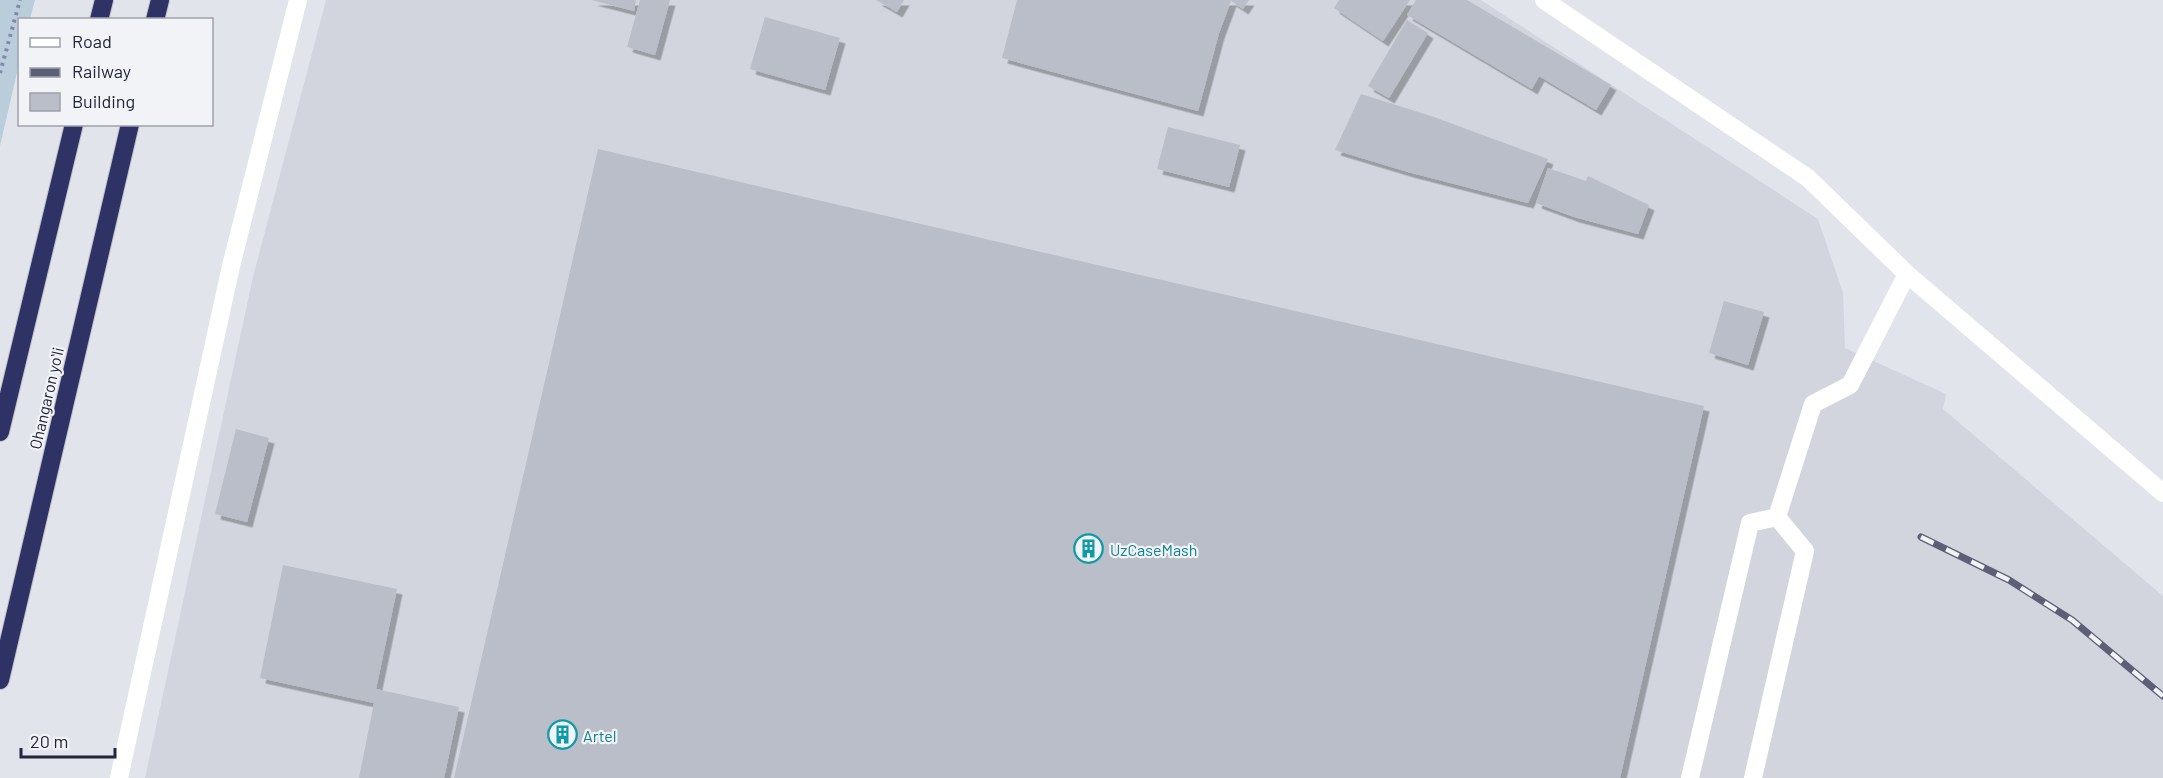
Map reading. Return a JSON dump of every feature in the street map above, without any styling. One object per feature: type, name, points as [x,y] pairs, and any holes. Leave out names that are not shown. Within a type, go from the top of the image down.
[{"type":"highway","points":[[100,18],[104,0]]},
{"type":"highway","points":[[156,18],[160,0]]},
{"type":"highway","points":[[0,432],[74,126]]},
{"type":"highway","name":"Ohangaron yoʻli","points":[[0,680],[130,126]]},
{"type":"street","points":[[118,778],[229,278],[297,0]]},
{"type":"street","points":[[1544,0],[1808,178],[1906,274],[2163,493]]},
{"type":"street","points":[[1777,517],[1813,405],[1850,385],[1906,274]]},
{"type":"street","points":[[1690,778],[1750,523],[1777,517]]},
{"type":"street","points":[[1753,778],[1805,550],[1777,517]]},
{"type":"path","points":[[0,73],[20,0]]},
{"type":"shaded area","points":[[0,0],[35,0],[30,18],[18,18],[18,68],[0,146]]},
{"type":"shaded area","points":[[326,0],[1481,0],[1818,219],[1843,293],[1845,348],[1946,394],[1943,409],[2163,596],[2163,778],[145,778],[253,277]]},
{"type":"building","points":[[591,0],[636,0],[634,11]]},
{"type":"building","points":[[640,0],[670,0],[655,55],[627,47]]},
{"type":"building","points":[[876,0],[904,0],[897,12]]},
{"type":"building","points":[[1017,0],[1249,0],[1243,9],[1231,1],[1219,33],[1198,111],[1002,58]]},
{"type":"building","points":[[1339,0],[1410,0],[1383,41],[1334,8]]},
{"type":"building","points":[[1416,0],[1467,0],[1611,85],[1596,110],[1539,76],[1532,89],[1407,15]]},
{"type":"building","points":[[765,17],[840,38],[825,90],[750,69]]},
{"type":"building","points":[[1407,20],[1428,33],[1389,98],[1368,86]]},
{"type":"building","points":[[1361,94],[1434,117],[1548,159],[1528,203],[1408,172],[1335,150]]},
{"type":"building","points":[[1168,127],[1240,145],[1229,187],[1157,169]]},
{"type":"building","name":"UzCaseMash","points":[[598,149],[1704,406],[1620,778],[454,778]]},
{"type":"building","points":[[1548,168],[1586,181],[1588,176],[1649,205],[1638,234],[1574,217],[1536,203]]},
{"type":"building","points":[[1724,301],[1764,312],[1748,365],[1709,353]]},
{"type":"building","points":[[236,429],[269,438],[247,522],[215,514]]},
{"type":"building","points":[[283,565],[397,589],[376,689],[459,707],[444,778],[359,778],[374,703],[260,678]]},
{"type":"railway","points":[[1921,537],[2009,580],[2072,620],[2163,696]]},
{"type":"place","name":"UzCaseMash","points":[[1089,549]]},
{"type":"place","name":"Artel","points":[[562,735]]}]
